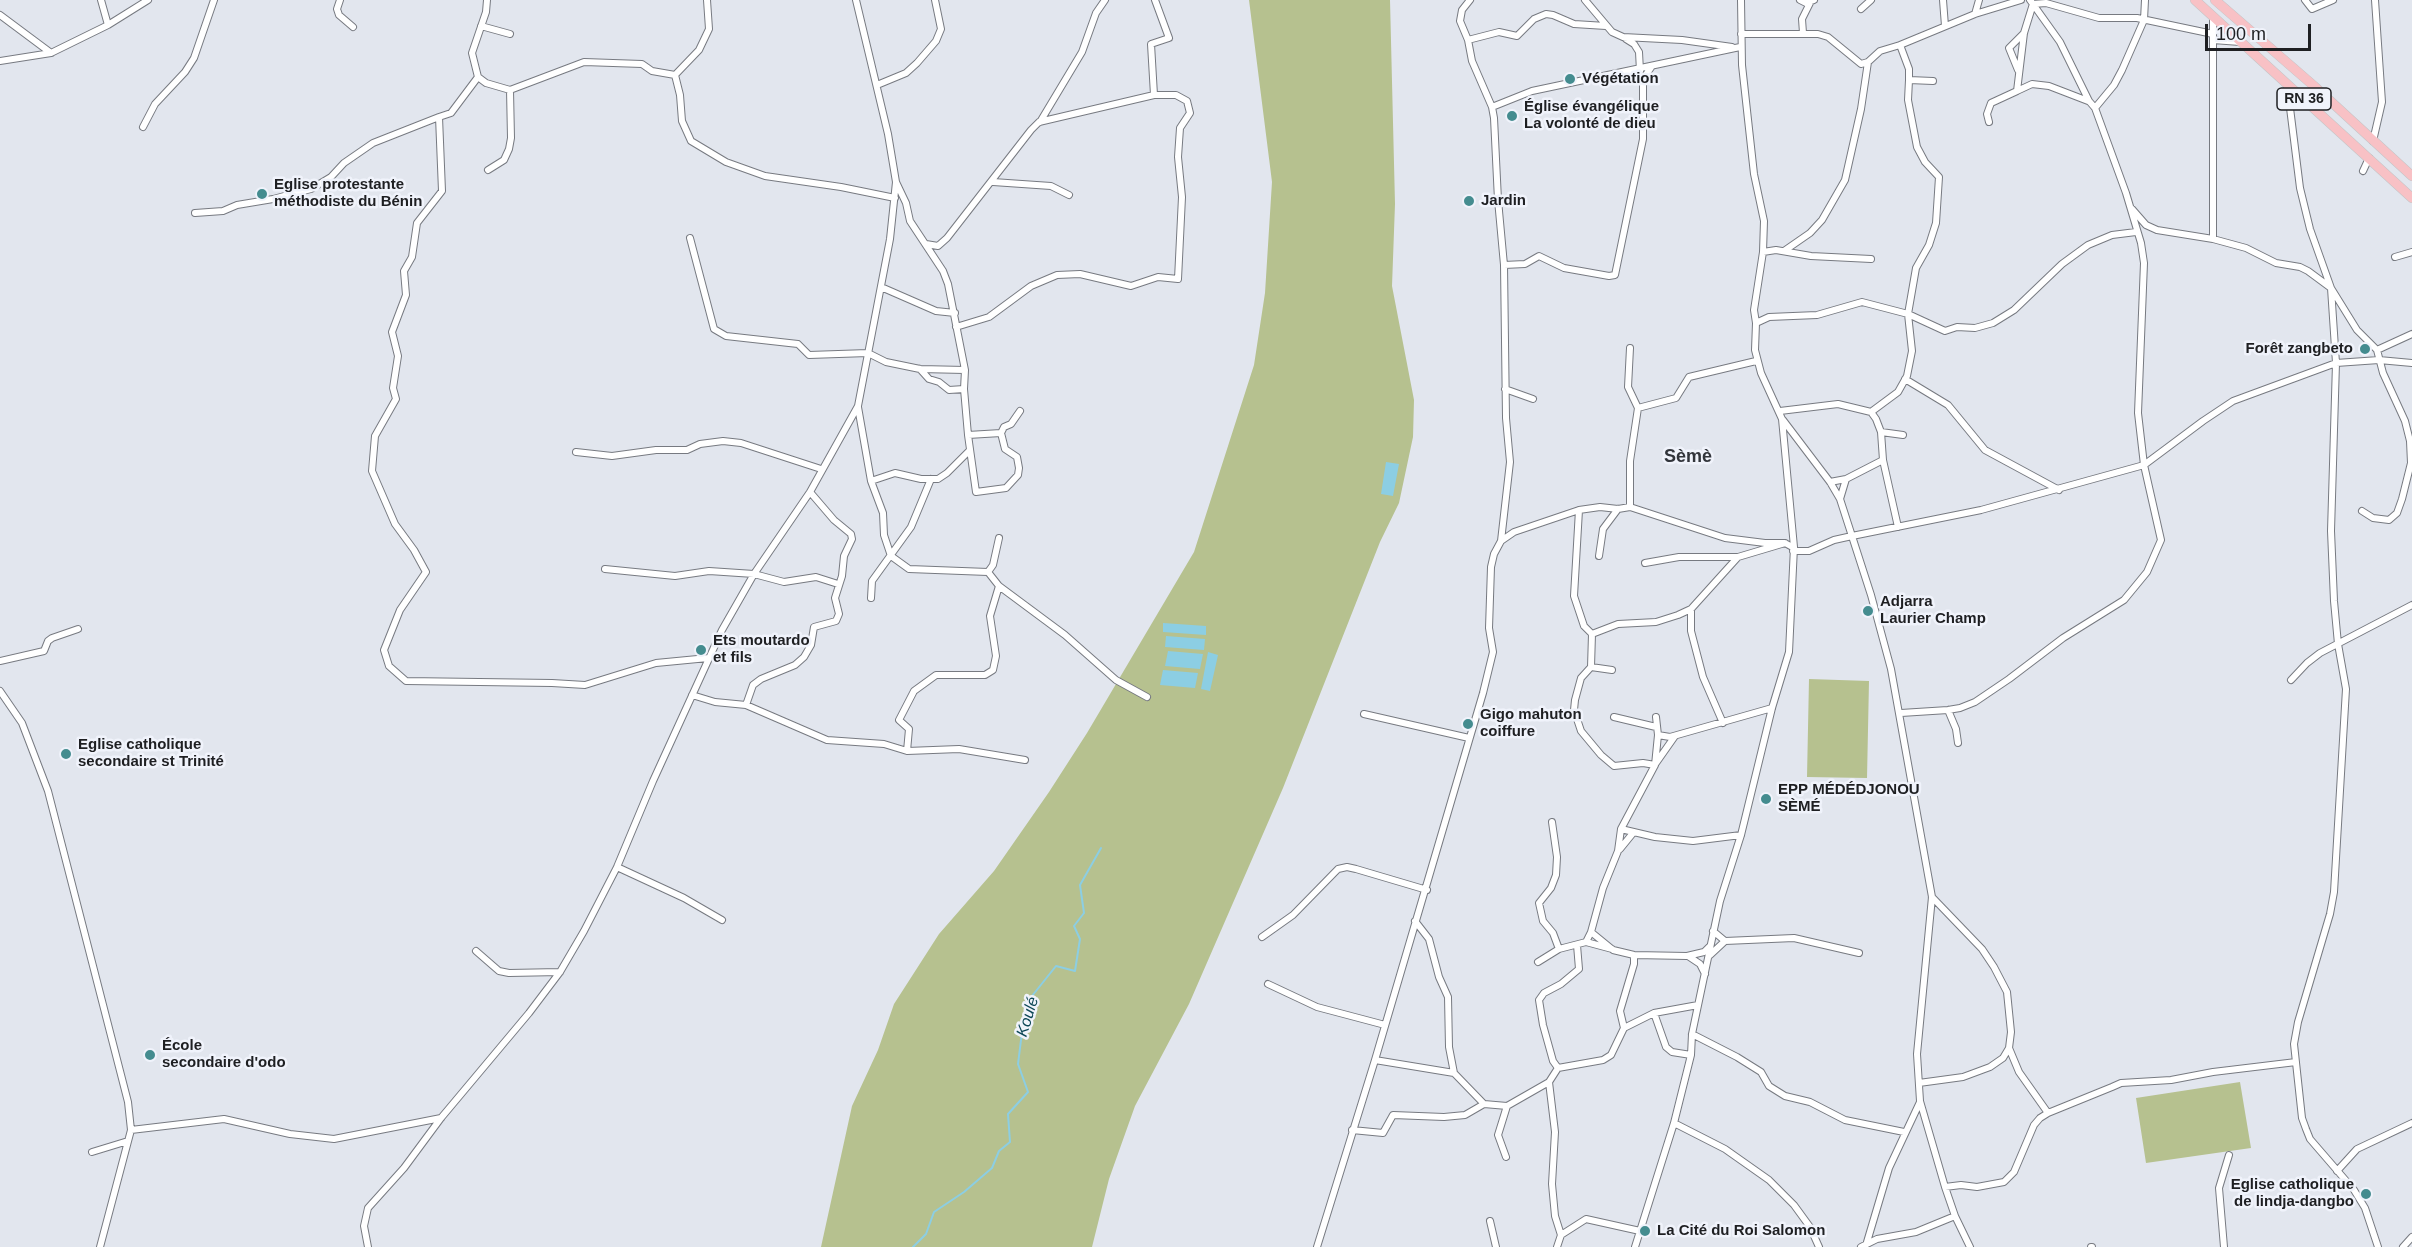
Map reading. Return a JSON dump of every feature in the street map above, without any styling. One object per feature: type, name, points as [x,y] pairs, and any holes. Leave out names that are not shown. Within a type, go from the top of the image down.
[{"type":"main road","name":"RN 36","points":[[2196,0],[2412,198]]},
{"type":"main road","name":"RN 36","points":[[2215,0],[2412,176]]},
{"type":"street","points":[[101,0],[108,25]]},
{"type":"street","points":[[0,61],[51,53],[108,25],[148,0]]},
{"type":"street","points":[[143,127],[155,104],[185,72],[194,58],[214,0]]},
{"type":"street","points":[[340,0],[337,9],[339,15],[353,27]]},
{"type":"street","points":[[487,0],[472,53],[478,77],[486,83],[510,90],[584,62],[642,64],[652,71],[675,75]]},
{"type":"street","points":[[675,75],[699,50],[709,30],[707,0]]},
{"type":"street","points":[[856,0],[877,85],[896,182],[906,203],[910,221],[944,271],[955,313],[965,370],[964,389],[968,435],[976,492],[1008,487],[1012,478],[1018,475],[1017,456],[1005,449],[1001,433],[1020,411]]},
{"type":"street","points":[[877,85],[906,73],[936,41],[941,29],[935,0]]},
{"type":"street","points":[[926,244],[938,246],[947,238],[993,182],[1030,130],[1039,122],[1082,52],[1096,12],[1105,0]]},
{"type":"street","points":[[1154,95],[1151,44],[1169,38],[1155,0]]},
{"type":"street","points":[[1317,1247],[1352,1130],[1376,1060],[1415,921],[1427,890],[1493,652],[1489,628],[1489,585],[1494,554],[1501,541],[1510,462],[1505,389],[1504,265],[1499,219],[1494,118],[1492,107],[1472,61],[1461,21],[1462,10],[1470,0]]},
{"type":"street","points":[[1504,265],[1525,264],[1539,256],[1564,268],[1609,276],[1615,274],[1643,139],[1644,76],[1639,69],[1639,52],[1634,44],[1606,26],[1584,0]]},
{"type":"street","points":[[1635,1247],[1674,1123],[1691,1055],[1692,1034],[1713,931],[1789,652],[1794,593],[1794,550],[1782,419],[1756,361],[1754,310],[1764,222],[1754,174],[1738,47],[1741,0]]},
{"type":"street","points":[[1800,0],[1812,2],[1803,19],[1803,33]]},
{"type":"street","points":[[1861,9],[1871,0]]},
{"type":"street","points":[[1943,0],[1946,26]]},
{"type":"street","points":[[1975,14],[1979,0]]},
{"type":"street","points":[[1740,34],[1803,33],[1828,37],[1855,62],[1861,64],[1868,62],[1880,51],[1975,14],[2021,0]]},
{"type":"street","points":[[2095,108],[2114,85],[2144,20],[2145,0]]},
{"type":"street","points":[[2305,0],[2312,9],[2333,0]]},
{"type":"street","points":[[2373,141],[2382,102],[2375,0]]},
{"type":"street","points":[[2031,2],[2046,3],[2099,18],[2138,18],[2241,42]]},
{"type":"street","points":[[2017,91],[2024,51],[2024,33],[2031,2]]},
{"type":"street","points":[[1901,713],[1948,711],[1975,702],[2063,638],[2124,600],[2136,587],[2155,556],[2161,540],[2144,465],[2138,413],[2144,263],[2141,243],[2095,108],[2089,101],[2064,49],[2031,2]]},
{"type":"street","points":[[1468,40],[1499,32],[1516,36],[1534,19],[1546,14],[1574,24],[1606,26]]},
{"type":"street","points":[[0,15],[51,53]]},
{"type":"street","points":[[2213,17],[2213,238]]},
{"type":"street","points":[[481,26],[510,34]]},
{"type":"street","points":[[2024,33],[2010,48],[2019,73],[2032,84]]},
{"type":"street","points":[[1623,38],[1682,40],[1738,47]]},
{"type":"street","points":[[1871,412],[1898,392],[1905,379],[1912,351],[1908,314],[1916,268],[1929,245],[1936,224],[1936,202],[1940,183],[1936,172],[1925,162],[1917,147],[1908,100],[1909,69],[1900,45]]},
{"type":"street","points":[[1492,107],[1532,90],[1738,47]]},
{"type":"street","points":[[1784,251],[1795,245],[1816,226],[1831,206],[1845,180],[1861,109],[1868,62]]},
{"type":"street","points":[[1644,76],[1652,66]]},
{"type":"street","points":[[675,75],[680,94],[682,121],[691,141],[703,149],[735,166],[765,177],[841,187],[894,198]]},
{"type":"street","points":[[195,213],[223,211],[237,205],[311,189],[331,177],[344,163],[372,143],[451,113],[478,77]]},
{"type":"street","points":[[1909,80],[1933,81]]},
{"type":"street","points":[[1989,122],[1987,114],[1991,103],[2032,84],[2049,86],[2089,101]]},
{"type":"street","points":[[2287,84],[2300,188],[2310,229],[2331,288],[2356,330],[2377,350],[2379,360],[2405,421],[2410,441],[2411,463],[2402,499],[2393,517],[2382,520],[2362,511]]},
{"type":"street","points":[[488,170],[504,160],[509,149],[511,138],[510,90]]},
{"type":"street","points":[[956,327],[989,317],[1031,286],[1057,275],[1080,274],[1131,286],[1158,277],[1178,279],[1182,197],[1178,157],[1179,138],[1182,123],[1190,113],[1190,108],[1181,96],[1154,95],[1039,122]]},
{"type":"street","points":[[439,117],[442,191],[417,223],[412,257],[404,271],[406,295],[392,332],[398,356],[393,388],[396,399],[375,436],[372,471],[395,524],[414,550],[426,572],[400,610],[384,650],[389,666],[406,681],[585,685],[656,663],[708,658]]},
{"type":"street","points":[[2363,171],[2369,158]]},
{"type":"street","points":[[368,1247],[364,1226],[368,1208],[404,1168],[441,1118],[529,1013],[560,972],[617,867],[708,658],[754,574],[810,492],[858,406],[881,287],[896,182]]},
{"type":"street","points":[[993,182],[1051,186],[1070,195]]},
{"type":"street","points":[[2129,207],[2146,225],[2157,230],[2213,238],[2246,248],[2276,263],[2300,267],[2331,288]]},
{"type":"street","points":[[1756,322],[1769,317],[1817,315],[1862,302],[1908,314],[1945,331],[1957,327],[1975,328],[1993,323],[2014,310],[2062,264],[2088,245],[2112,235],[2136,232]]},
{"type":"street","points":[[690,238],[714,329],[726,336],[798,344],[809,355],[868,353],[886,362],[920,369],[965,370]]},
{"type":"street","points":[[1762,252],[1784,251],[1811,256],[1870,259]]},
{"type":"street","points":[[2395,257],[2412,252]]},
{"type":"street","points":[[881,287],[936,311],[955,313]]},
{"type":"street","points":[[2331,288],[2336,363],[2331,531],[2338,644],[2346,689],[2346,708],[2334,892],[2294,1044],[2302,1119],[2310,1139],[2354,1190],[2365,1208],[2378,1247]]},
{"type":"street","points":[[2377,350],[2412,334]]},
{"type":"street","points":[[1630,348],[1628,387],[1638,408],[1637,427],[1630,461],[1630,507]]},
{"type":"street","points":[[1501,541],[1514,532],[1579,510],[1630,507],[1725,538],[1785,543],[1794,550],[1809,551],[1834,540],[1980,510],[2144,465],[2233,401],[2336,363],[2379,360],[2412,363]]},
{"type":"street","points":[[1638,408],[1676,399],[1689,377],[1756,361]]},
{"type":"street","points":[[920,369],[929,379],[950,390],[964,389]]},
{"type":"street","points":[[1905,379],[1948,405],[1985,450],[2059,490]]},
{"type":"street","points":[[1505,389],[1533,399]]},
{"type":"street","points":[[1780,411],[1838,404],[1871,412],[1881,432],[1883,460],[1898,526]]},
{"type":"street","points":[[858,406],[871,481],[883,513],[884,535],[891,556],[909,569],[988,572],[999,586],[1065,635],[1116,680],[1148,697]]},
{"type":"street","points":[[1782,419],[1830,482],[1840,499],[1877,616],[1901,713],[1932,897],[1919,1033],[1920,1101],[1945,1188],[1970,1247]]},
{"type":"street","points":[[1881,432],[1903,435]]},
{"type":"street","points":[[968,435],[1001,433]]},
{"type":"street","points":[[576,452],[612,456],[656,450],[687,450],[700,444],[723,441],[741,443],[821,469]]},
{"type":"street","points":[[871,481],[895,473],[938,479],[970,450]]},
{"type":"street","points":[[1830,482],[1846,479],[1883,460]]},
{"type":"street","points":[[871,598],[872,581],[911,527],[931,479]]},
{"type":"street","points":[[1840,499],[1846,479]]},
{"type":"street","points":[[746,705],[753,685],[761,679],[795,665],[804,657],[811,645],[814,627],[836,621],[840,611],[836,602],[838,584],[842,576],[844,556],[852,539],[850,534],[834,520],[810,492]]},
{"type":"street","points":[[1599,556],[1603,529],[1618,509]]},
{"type":"street","points":[[1579,510],[1573,592],[1578,615],[1592,634],[1591,667],[1581,678],[1574,710],[1581,731],[1601,755],[1614,766],[1642,762],[1655,764]]},
{"type":"street","points":[[988,572],[993,565],[999,538]]},
{"type":"street","points":[[1645,563],[1679,557],[1738,557],[1785,543]]},
{"type":"street","points":[[1592,634],[1618,624],[1665,620],[1690,609],[1738,557]]},
{"type":"street","points":[[605,569],[675,576],[709,571],[754,574],[784,582],[816,577],[838,584]]},
{"type":"street","points":[[907,751],[909,729],[900,722],[899,718],[914,691],[936,675],[985,675],[993,670],[996,656],[990,616],[999,586]]},
{"type":"street","points":[[2291,680],[2313,658],[2412,605]]},
{"type":"street","points":[[1690,609],[1691,631],[1702,677],[1723,723]]},
{"type":"street","points":[[0,661],[44,651],[48,641],[52,638],[78,629]]},
{"type":"street","points":[[1591,667],[1612,670]]},
{"type":"street","points":[[0,691],[22,723],[48,791],[128,1102],[131,1130],[100,1247]]},
{"type":"street","points":[[692,695],[715,702],[746,705],[827,740],[884,744],[907,751],[958,749],[1024,760]]},
{"type":"street","points":[[1658,735],[1675,736],[1772,708]]},
{"type":"street","points":[[1948,711],[1956,729],[1958,742]]},
{"type":"street","points":[[1365,714],[1469,738]]},
{"type":"street","points":[[1614,717],[1656,727]]},
{"type":"street","points":[[1655,764],[1658,735],[1656,717]]},
{"type":"street","points":[[1586,942],[1603,888],[1618,851],[1622,829],[1655,764],[1675,736]]},
{"type":"street","points":[[1552,822],[1557,857],[1556,875],[1551,888],[1539,903],[1542,921],[1553,933],[1559,949]]},
{"type":"street","points":[[1622,829],[1633,833],[1693,841],[1741,835]]},
{"type":"street","points":[[1618,851],[1633,833]]},
{"type":"street","points":[[617,867],[684,898],[722,920]]},
{"type":"street","points":[[1262,937],[1293,915],[1338,869],[1347,867],[1356,869],[1427,890]]},
{"type":"street","points":[[1919,1083],[1945,1080],[1978,1072],[1997,1063],[2009,1048],[2012,1032],[2009,1005],[2001,978],[1982,949],[1932,897]]},
{"type":"street","points":[[1415,921],[1429,939],[1439,977],[1448,997],[1449,1047],[1454,1073],[1484,1104]]},
{"type":"street","points":[[1713,931],[1725,941]]},
{"type":"street","points":[[1591,932],[1613,950]]},
{"type":"street","points":[[1708,956],[1725,941],[1794,938],[1859,952]]},
{"type":"street","points":[[1538,962],[1559,949],[1586,942],[1634,955],[1687,956],[1704,952],[1710,946]]},
{"type":"street","points":[[1558,1068],[1553,1061],[1539,1000],[1544,993],[1577,972],[1579,969],[1576,945]]},
{"type":"street","points":[[476,951],[499,971],[509,973],[560,972]]},
{"type":"street","points":[[1624,1028],[1620,1011],[1634,964],[1634,955]]},
{"type":"street","points":[[1687,956],[1700,964],[1705,974]]},
{"type":"street","points":[[1268,984],[1317,1006],[1385,1025]]},
{"type":"street","points":[[1352,1130],[1383,1132],[1393,1115],[1444,1117],[1464,1115],[1484,1104],[1507,1106],[1549,1082],[1558,1068],[1603,1060],[1611,1055],[1624,1028],[1654,1013],[1698,1005]]},
{"type":"street","points":[[1654,1013],[1666,1047],[1672,1052],[1691,1055]]},
{"type":"street","points":[[1692,1034],[1761,1072],[1769,1086],[1785,1096],[1818,1105],[1845,1120],[1904,1132]]},
{"type":"street","points":[[2009,1048],[2019,1072],[2048,1113]]},
{"type":"street","points":[[1376,1060],[1454,1073]]},
{"type":"street","points":[[1945,1188],[1961,1185],[1977,1187],[2004,1182],[2011,1178],[2034,1125],[2048,1113],[2121,1083],[2171,1080],[2212,1072],[2296,1062]]},
{"type":"street","points":[[1549,1082],[1555,1138],[1552,1184],[1555,1216],[1562,1235]]},
{"type":"street","points":[[1864,1245],[1889,1168],[1920,1101]]},
{"type":"street","points":[[1506,1157],[1498,1135],[1507,1106]]},
{"type":"street","points":[[131,1130],[224,1119],[290,1134],[334,1139],[441,1118]]},
{"type":"street","points":[[1674,1123],[1725,1149],[1769,1180],[1794,1205],[1810,1227],[1819,1247]]},
{"type":"street","points":[[2337,1171],[2357,1149],[2412,1123]]},
{"type":"street","points":[[92,1152],[128,1141]]},
{"type":"street","points":[[2224,1247],[2219,1188],[2229,1155]]},
{"type":"street","points":[[1864,1245],[1916,1232],[1955,1216]]},
{"type":"street","points":[[1557,1247],[1562,1235],[1586,1219],[1640,1231]]},
{"type":"street","points":[[1490,1221],[1496,1247]]},
{"type":"street","points":[[2403,1247],[2412,1237]]},
{"type":"green space","points":[[1249,0],[1390,0],[1395,204],[1392,286],[1414,400],[1413,437],[1399,503],[1380,542],[1283,788],[1189,1004],[1135,1106],[1109,1179],[1092,1247],[821,1247],[852,1106],[878,1050],[894,1004],[939,934],[994,871],[1049,792],[1087,733],[1194,552],[1254,365],[1265,293],[1272,182]]},
{"type":"green space","points":[[1809,679],[1869,681],[1867,778],[1807,777]]},
{"type":"green space","points":[[2240,1082],[2251,1148],[2146,1163],[2136,1098]]},
{"type":"water","points":[[1386,462],[1399,464],[1393,496],[1381,494]]},
{"type":"water","points":[[1163,623],[1206,626],[1206,635],[1163,632]]},
{"type":"water","points":[[1166,636],[1205,639],[1204,650],[1165,647]]},
{"type":"water","points":[[1168,651],[1203,654],[1200,669],[1165,666]]},
{"type":"water","points":[[1208,652],[1218,655],[1210,691],[1201,689]]},
{"type":"water","points":[[1163,670],[1198,673],[1195,688],[1160,685]]},
{"type":"waterway","name":"Koulé","points":[[913,1247],[926,1234],[934,1212],[964,1192],[992,1168],[999,1151],[1010,1142],[1008,1114],[1028,1092],[1018,1064],[1023,1024],[1032,1010],[1032,996],[1056,966],[1075,971],[1080,939],[1074,926],[1084,913],[1080,885],[1101,848]]},
{"type":"place","name":"Végétation","points":[[1570,79]]},
{"type":"place","name":"Église évangélique La volonté de dieu","points":[[1512,116]]},
{"type":"place","name":"Eglise protestante méthodiste du Bénin","points":[[262,194]]},
{"type":"place","name":"Jardin","points":[[1469,201]]},
{"type":"place","name":"Forêt zangbeto","points":[[2365,349]]},
{"type":"place","name":"Adjarra Laurier Champ","points":[[1868,611]]},
{"type":"place","name":"Ets moutardo et fils","points":[[701,650]]},
{"type":"place","name":"Gigo mahuton coiffure","points":[[1468,724]]},
{"type":"place","name":"Eglise catholique secondaire st Trinité","points":[[66,754]]},
{"type":"place","name":"EPP MÉDÉDJONOU SÈMÉ","points":[[1766,799]]},
{"type":"place","name":"École secondaire d'odo","points":[[150,1055]]},
{"type":"place","name":"Eglise catholique de lindja-dangbo","points":[[2366,1194]]},
{"type":"place","name":"La Cité du Roi Salomon","points":[[1645,1231]]},
{"type":"district","name":"Sèmè","points":[[1688,457]]}]
